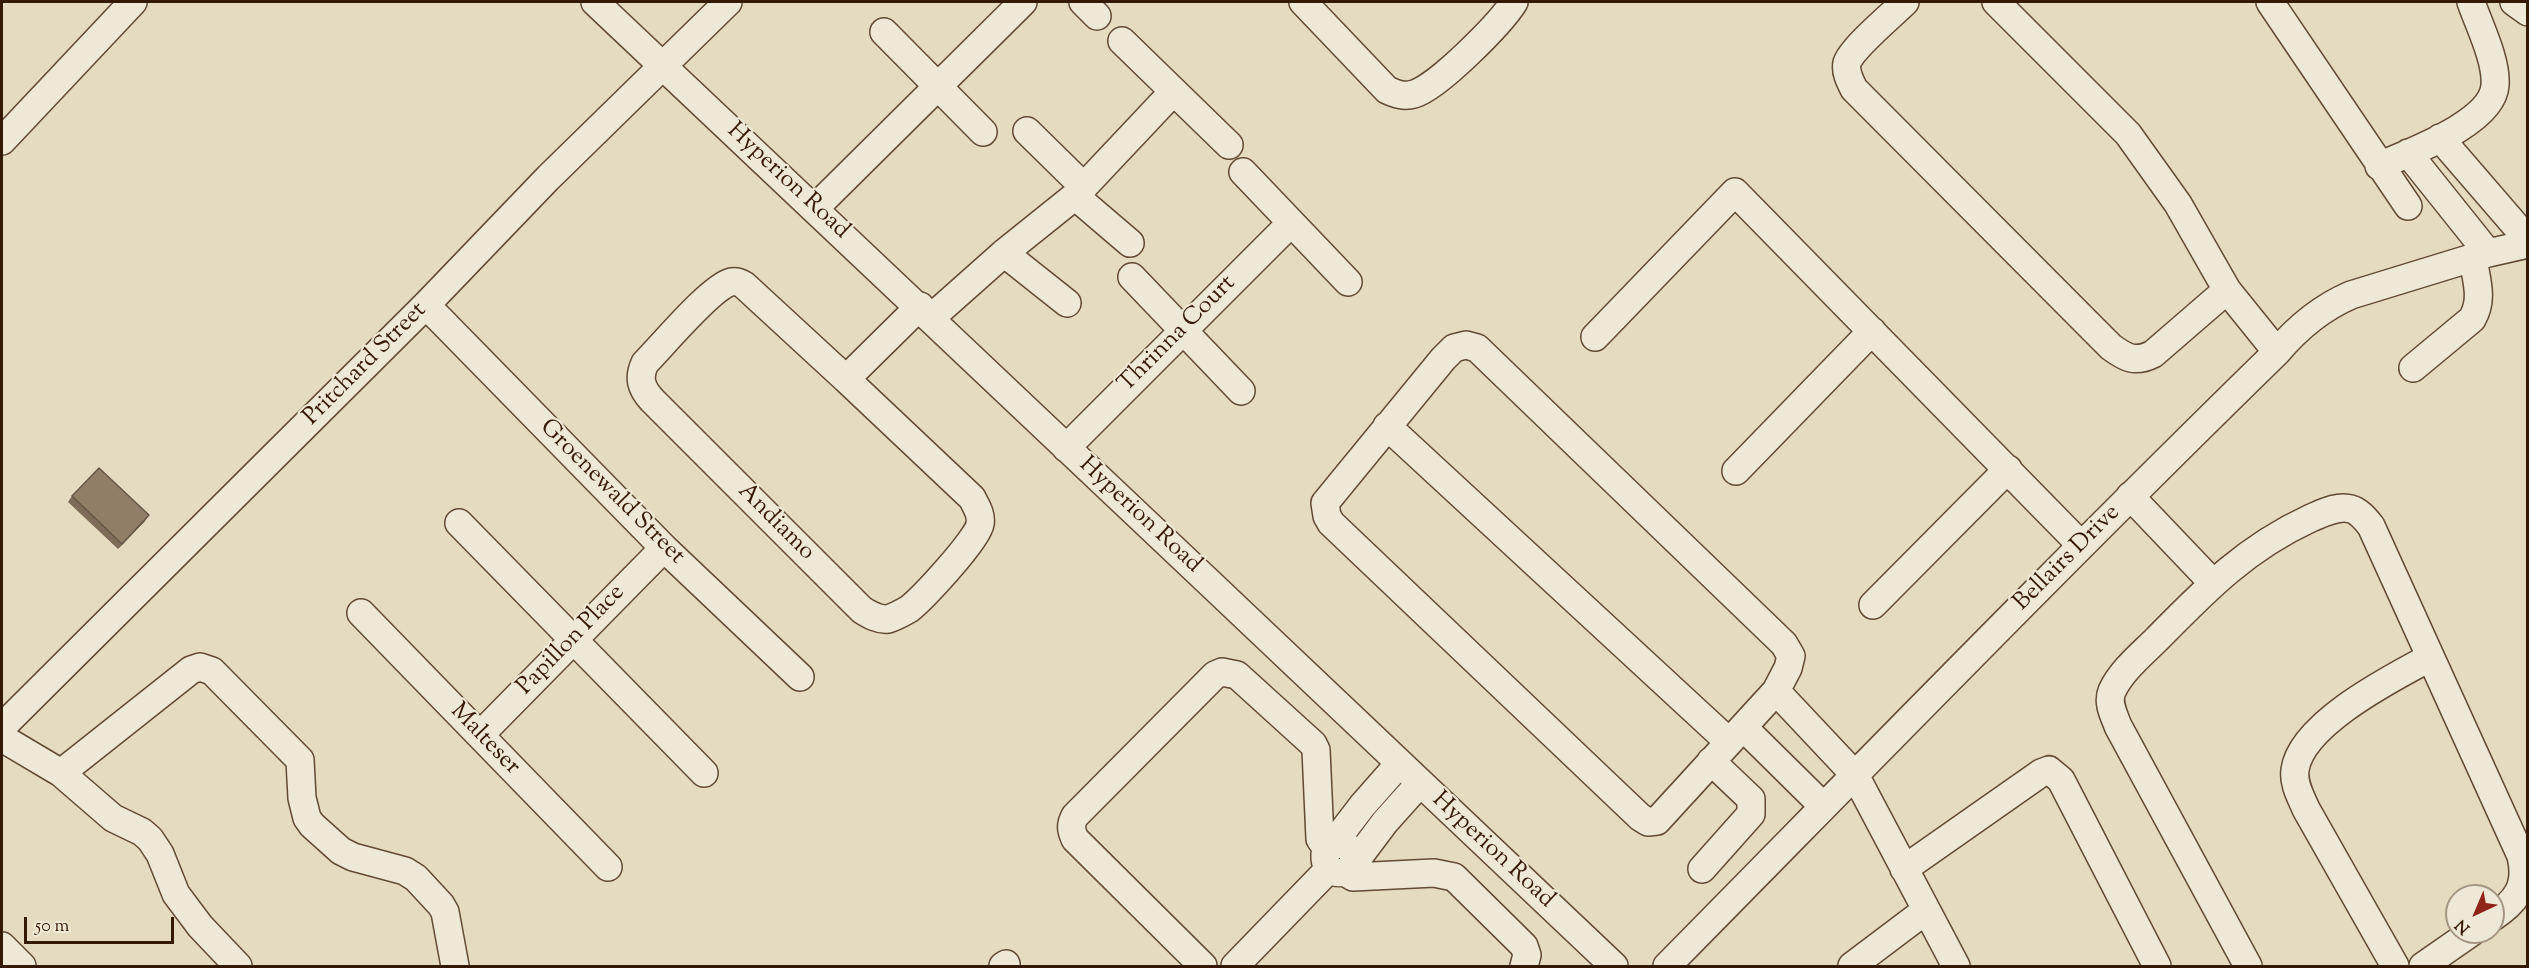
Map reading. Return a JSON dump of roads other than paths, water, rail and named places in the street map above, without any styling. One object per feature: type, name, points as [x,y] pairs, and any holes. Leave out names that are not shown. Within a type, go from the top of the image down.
[{"type":"street","points":[[2,141],[133,2]]},
{"type":"street","name":"Hyperion Road","points":[[595,2],[926,312],[1066,448],[1614,966]]},
{"type":"street","name":"Pritchard Street","points":[[2,727],[426,305],[548,178],[728,2]]},
{"type":"street","points":[[815,208],[1023,2]]},
{"type":"street","points":[[1303,2],[1388,90],[1399,95],[1411,95],[1435,82],[1498,23],[1514,2]]},
{"type":"street","points":[[1905,2],[1855,51],[1848,61],[1849,80],[1854,89],[2111,346],[2124,356],[2133,359],[2142,359],[2153,354],[2227,290]]},
{"type":"street","points":[[1996,2],[2128,134],[2178,204],[2227,290],[2277,352]]},
{"type":"street","points":[[2270,2],[2408,206]]},
{"type":"street","points":[[2379,166],[2440,138],[2477,116],[2493,97],[2496,84],[2494,68],[2471,2]]},
{"type":"street","points":[[2514,2],[2528,12]]},
{"type":"street","points":[[884,32],[983,132]]},
{"type":"street","points":[[1122,41],[1229,146]]},
{"type":"street","points":[[846,379],[926,312],[1004,253],[1079,191],[1173,92]]},
{"type":"street","points":[[1027,131],[1079,191],[1130,243]]},
{"type":"street","points":[[2440,138],[2528,242]]},
{"type":"street","points":[[2408,153],[2480,256],[2480,300],[2472,318],[2413,368]]},
{"type":"street","points":[[1243,172],[1348,282]]},
{"type":"street","points":[[1595,337],[1735,192],[2082,545]]},
{"type":"street","name":"Thrinna Court","points":[[1066,448],[1291,224]]},
{"type":"street","name":"Bellairs Drive","points":[[1667,966],[2130,496],[2294,333],[2332,303],[2351,295],[2528,242]]},
{"type":"street","points":[[1004,253],[1067,303]]},
{"type":"street","points":[[1132,277],[1181,331],[1241,391]]},
{"type":"street","name":"Andiamo","points":[[738,281],[846,379],[972,498],[981,522],[977,534],[968,546],[910,608],[886,619],[871,616],[862,610],[644,392],[640,373],[645,363],[714,292],[730,282],[738,281]]},
{"type":"street","name":"Groenewald Street","points":[[426,305],[664,548],[800,677]]},
{"type":"street","points":[[1736,471],[1872,331]]},
{"type":"street","points":[[1466,345],[1477,348],[1784,644],[1791,656],[1788,668],[1776,691],[1657,821],[1648,822],[1640,817],[1331,523],[1327,516],[1325,503],[1387,426],[1454,348],[1466,345]]},
{"type":"street","points":[[1387,426],[1727,744],[1823,806]]},
{"type":"street","points":[[1873,605],[2007,469]]},
{"type":"street","points":[[2130,496],[2212,582]]},
{"type":"street","points":[[2248,966],[2110,707],[2112,692],[2127,669],[2212,582],[2237,562],[2291,528],[2326,511],[2340,508],[2352,509],[2371,526],[2523,863],[2523,885],[2515,898],[2505,907]]},
{"type":"street","points":[[459,524],[574,638],[704,773]]},
{"type":"street","name":"Papillon Place","points":[[480,735],[664,548]]},
{"type":"street","name":"Malteser","points":[[361,613],[608,867]]},
{"type":"street","points":[[2395,966],[2306,809],[2296,786],[2295,771],[2299,757],[2308,742],[2351,704],[2375,687],[2429,658]]},
{"type":"street","points":[[61,772],[191,670],[200,667],[212,671],[300,760],[303,805],[312,825],[341,851],[353,857],[405,871],[416,878],[441,905],[448,923],[455,966]]},
{"type":"street","points":[[1203,966],[1075,839],[1071,832],[1071,823],[1075,816],[1215,675],[1222,672],[1237,675],[1313,744],[1316,750],[1320,839],[1353,877],[1434,873],[1454,877],[1524,946],[1527,955],[1524,966]]},
{"type":"street","points":[[1776,691],[1855,775],[1956,966]]},
{"type":"street","points":[[2,738],[61,772],[113,818],[142,832],[150,839],[160,854],[176,894],[200,926],[238,966]]},
{"type":"street","points":[[1702,869],[1752,814],[1751,799],[1727,744]]},
{"type":"street","points":[[1338,859],[1362,806],[1399,764]]},
{"type":"street","points":[[1899,860],[2049,770],[2061,780],[2157,966]]},
{"type":"street","points":[[1235,966],[1338,859],[1420,783]]},
{"type":"street","points":[[1852,966],[1925,910]]},
{"type":"street","points":[[2423,966],[2455,944]]},
{"type":"street","points":[[2,946],[22,966]]}]
